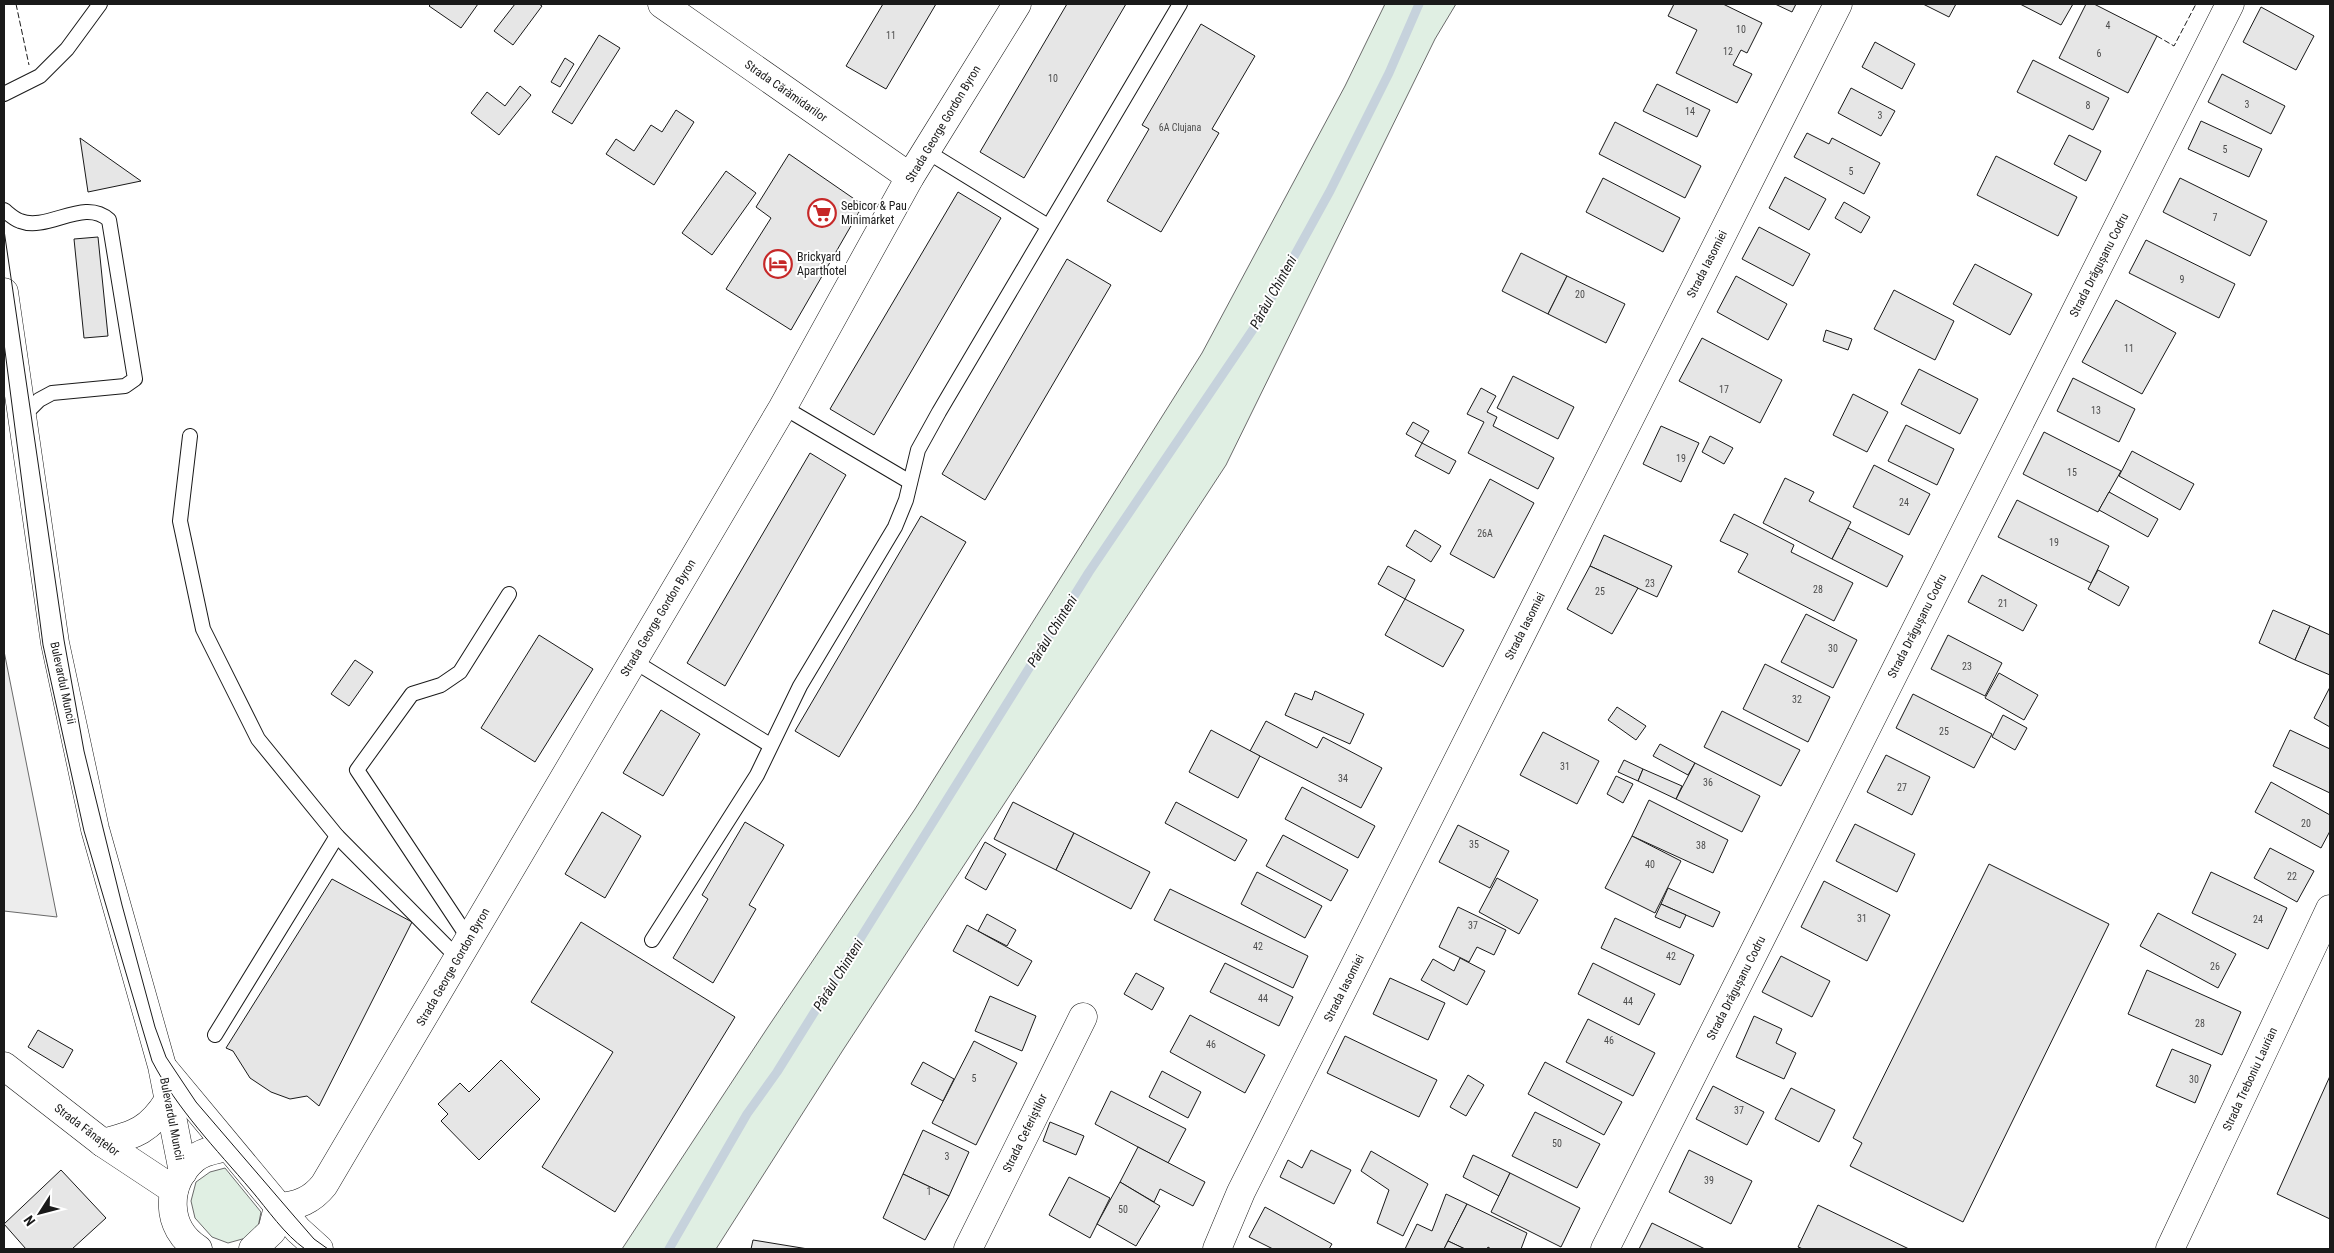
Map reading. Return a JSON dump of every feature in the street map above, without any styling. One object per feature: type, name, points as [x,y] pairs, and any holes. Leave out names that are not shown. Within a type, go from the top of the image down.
[{"type":"street","name":"Strada Cărămidarilor","points":[[662,4],[910,177]]},
{"type":"street","name":"Strada George Gordon Byron","points":[[278,1206],[304,1202],[315,1196],[324,1185],[783,407],[910,177],[1017,4]]},
{"type":"street","name":"Strada Iasomiei","points":[[1217,1249],[1241,1192],[1838,4]]},
{"type":"street","name":"Strada Drăgușanu Codru","points":[[1605,1249],[2230,4]]},
{"type":"street","name":"Bulevardul Muncii","points":[[4,292],[6,323],[55,643],[100,847],[162,1066],[178,1181],[173,1215],[186,1241],[198,1249]]},
{"type":"street","name":"Strada Treboniu Laurian","points":[[2170,1249],[2330,909]]},
{"type":"street","name":"Strada Ceferiștilor","points":[[968,1249],[1083,1017]]},
{"type":"street","name":"Strada Fânațelor","points":[[4,1066],[103,1143],[178,1181]]},
{"type":"street","name":"Bulevardul Muncii","points":[[162,1066],[227,1147],[298,1230],[319,1249]]},
{"type":"street","points":[[103,1143],[131,1136],[150,1125],[158,1117],[168,1101]]},
{"type":"street","points":[[178,1181],[194,1159],[203,1153],[227,1147]]},
{"type":"street","points":[[253,1249],[272,1231],[278,1206]]},
{"type":"lane","points":[[4,94],[40,76],[67,49],[100,4]]},
{"type":"lane","points":[[652,940],[757,775],[800,686],[895,527],[906,500],[918,450],[926,435],[1180,4]]},
{"type":"lane","points":[[926,151],[1048,226]]},
{"type":"lane","points":[[4,210],[21,222],[91,212],[101,213],[109,220],[134,379],[125,386],[52,393],[39,400],[22,418]]},
{"type":"lane","points":[[783,407],[910,482]]},
{"type":"lane","points":[[190,436],[180,521],[203,629],[258,739],[337,836],[463,949]]},
{"type":"lane","points":[[463,949],[357,770],[412,694],[441,685],[460,672],[509,594]]},
{"type":"lane","points":[[632,660],[770,745]]},
{"type":"lane","points":[[215,1035],[337,836]]},
{"type":"green space","points":[[1385,4],[1456,4],[1435,39],[1226,465],[843,1050],[716,1249],[622,1249],[768,1027],[915,809],[1202,353],[1345,86]]},
{"type":"green space","points":[[225,1168],[261,1212],[258,1227],[246,1238],[228,1243],[212,1237],[195,1218],[191,1201],[196,1182],[210,1172]]},
{"type":"shaded area","points":[[4,651],[57,917],[4,911]]},
{"type":"building","points":[[431,4],[478,4],[461,28],[429,6]]},
{"type":"building","points":[[515,4],[539,4],[542,6],[513,45],[494,31]]},
{"type":"building","points":[[883,4],[936,4],[886,89],[846,66]]},
{"type":"building","points":[[1067,4],[1126,4],[1024,178],[980,152]]},
{"type":"building","points":[[1674,4],[1723,4],[1762,23],[1747,53],[1741,50],[1733,65],[1752,74],[1737,103],[1676,73],[1697,30],[1668,16]]},
{"type":"building","points":[[1775,4],[1796,4],[1792,12]]},
{"type":"building","points":[[1923,4],[1956,4],[1949,17]]},
{"type":"building","points":[[2020,4],[2073,4],[2061,25]]},
{"type":"building","points":[[2086,4],[2094,4],[2157,36],[2128,93],[2059,58]]},
{"type":"building","points":[[2261,7],[2314,36],[2296,70],[2243,42]]},
{"type":"building","points":[[1201,24],[1255,56],[1212,129],[1219,133],[1161,232],[1107,201],[1149,129],[1142,125]]},
{"type":"building","points":[[599,35],[620,48],[572,124],[552,112]]},
{"type":"building","points":[[1875,42],[1915,64],[1902,89],[1862,67]]},
{"type":"building","points":[[565,58],[574,64],[560,87],[551,82]]},
{"type":"building","points":[[2033,60],[2109,98],[2093,130],[2017,92]]},
{"type":"building","points":[[2222,74],[2285,106],[2271,134],[2208,102]]},
{"type":"building","points":[[1657,84],[1710,110],[1697,137],[1643,111]]},
{"type":"building","points":[[520,86],[531,95],[499,135],[471,113],[487,92],[505,106]]},
{"type":"building","points":[[1851,88],[1895,111],[1881,136],[1838,113]]},
{"type":"building","points":[[676,110],[694,122],[654,185],[606,154],[616,139],[634,151],[651,125],[662,132]]},
{"type":"building","points":[[2201,121],[2262,149],[2249,177],[2188,149]]},
{"type":"building","points":[[1615,122],[1701,166],[1685,198],[1599,154]]},
{"type":"building","points":[[1807,133],[1829,144],[1832,138],[1880,163],[1864,194],[1794,157]]},
{"type":"building","points":[[2069,135],[2101,151],[2086,181],[2054,164]]},
{"type":"building","points":[[80,138],[141,181],[88,192]]},
{"type":"building","points":[[789,154],[863,205],[791,330],[726,289],[771,218],[756,207]]},
{"type":"building","points":[[1996,156],[2077,197],[2058,236],[1977,195]]},
{"type":"building","points":[[726,171],[756,193],[712,255],[682,233]]},
{"type":"building","points":[[1785,177],[1826,199],[1809,230],[1769,208]]},
{"type":"building","points":[[1603,178],[1680,218],[1663,252],[1586,212]]},
{"type":"building","points":[[2180,178],[2267,221],[2250,256],[2163,212]]},
{"type":"building","points":[[958,192],[1001,218],[874,435],[830,409]]},
{"type":"building","points":[[1844,202],[1870,217],[1861,233],[1835,218]]},
{"type":"building","points":[[1759,227],[1810,254],[1793,286],[1742,259]]},
{"type":"building","points":[[98,237],[108,336],[84,338],[74,239]]},
{"type":"building","points":[[2146,240],[2235,284],[2219,318],[2129,273]]},
{"type":"building","points":[[1521,253],[1567,276],[1548,314],[1502,291]]},
{"type":"building","points":[[1067,259],[1111,285],[985,500],[942,474]]},
{"type":"building","points":[[1975,264],[2032,294],[2010,335],[1953,304]]},
{"type":"building","points":[[1567,276],[1625,304],[1606,343],[1548,314]]},
{"type":"building","points":[[1736,276],[1787,304],[1768,340],[1717,312]]},
{"type":"building","points":[[1894,290],[1954,321],[1935,360],[1874,329]]},
{"type":"building","points":[[2116,300],[2176,333],[2142,394],[2082,362]]},
{"type":"building","points":[[1826,330],[1852,339],[1848,350],[1823,341]]},
{"type":"building","points":[[1702,338],[1782,380],[1760,423],[1679,381]]},
{"type":"building","points":[[1919,369],[1978,399],[1960,434],[1901,404]]},
{"type":"building","points":[[1513,376],[1574,407],[1558,439],[1497,408]]},
{"type":"building","points":[[2073,378],[2135,409],[2119,442],[2057,411]]},
{"type":"building","points":[[1481,388],[1496,396],[1487,412],[1497,417],[1493,426],[1554,458],[1538,489],[1468,453],[1484,422],[1467,414]]},
{"type":"building","points":[[1853,394],[1888,412],[1867,452],[1833,435]]},
{"type":"building","points":[[1413,422],[1429,431],[1422,443],[1406,434]]},
{"type":"building","points":[[1906,425],[1954,449],[1937,485],[1888,461]]},
{"type":"building","points":[[1661,426],[1699,443],[1681,482],[1643,464]]},
{"type":"building","points":[[2044,432],[2121,471],[2098,512],[2023,474]]},
{"type":"building","points":[[1710,436],[1733,448],[1724,464],[1702,452]]},
{"type":"building","points":[[1422,443],[1456,461],[1449,474],[1415,456]]},
{"type":"building","points":[[2132,451],[2194,484],[2180,510],[2119,476]]},
{"type":"building","points":[[810,453],[846,475],[725,686],[687,663]]},
{"type":"building","points":[[1874,465],[1930,494],[1909,535],[1853,507]]},
{"type":"building","points":[[1785,478],[1814,492],[1809,501],[1851,522],[1832,559],[1763,523]]},
{"type":"building","points":[[1490,479],[1534,503],[1494,578],[1450,554]]},
{"type":"building","points":[[2109,492],[2158,519],[2148,537],[2099,510]]},
{"type":"building","points":[[2017,500],[2109,546],[2091,583],[1998,537]]},
{"type":"building","points":[[1734,514],[1794,545],[1791,552],[1853,583],[1834,621],[1738,572],[1748,554],[1720,541]]},
{"type":"building","points":[[921,516],[966,542],[839,757],[795,731]]},
{"type":"building","points":[[1848,528],[1903,556],[1887,587],[1832,559]]},
{"type":"building","points":[[1415,530],[1441,546],[1431,562],[1406,546]]},
{"type":"building","points":[[1604,535],[1672,566],[1657,597],[1590,566]]},
{"type":"building","points":[[1388,566],[1415,580],[1405,599],[1378,584]]},
{"type":"building","points":[[1590,566],[1638,588],[1612,634],[1567,609]]},
{"type":"building","points":[[2098,570],[2129,587],[2119,606],[2088,589]]},
{"type":"building","points":[[1982,575],[2037,605],[2023,631],[1968,602]]},
{"type":"building","points":[[1405,599],[1464,630],[1443,667],[1385,635]]},
{"type":"building","points":[[2273,610],[2310,626],[2295,660],[2259,643]]},
{"type":"building","points":[[1806,614],[1857,640],[1833,688],[1781,662]]},
{"type":"building","points":[[2310,626],[2330,635],[2330,675],[2295,660]]},
{"type":"building","points":[[539,635],[593,669],[535,762],[481,728]]},
{"type":"building","points":[[1948,635],[2002,663],[1985,696],[1931,669]]},
{"type":"building","points":[[355,660],[373,672],[349,706],[331,694]]},
{"type":"building","points":[[1765,664],[1830,697],[1808,742],[1743,709]]},
{"type":"building","points":[[1999,673],[2038,695],[2024,720],[1985,698]]},
{"type":"building","points":[[2330,687],[2330,727],[2314,718]]},
{"type":"building","points":[[1315,691],[1364,714],[1350,744],[1285,715],[1295,693],[1312,700]]},
{"type":"building","points":[[1913,694],[1992,734],[1974,768],[1896,728]]},
{"type":"building","points":[[1617,707],[1646,726],[1636,740],[1608,720]]},
{"type":"building","points":[[661,710],[700,734],[663,796],[623,773]]},
{"type":"building","points":[[1722,711],[1800,750],[1781,786],[1704,747]]},
{"type":"building","points":[[2003,715],[2027,728],[2015,750],[1992,737]]},
{"type":"building","points":[[1266,721],[1317,748],[1323,737],[1382,768],[1361,808],[1250,751]]},
{"type":"building","points":[[1211,730],[1260,756],[1238,798],[1189,772]]},
{"type":"building","points":[[2290,730],[2330,749],[2330,793],[2273,766]]},
{"type":"building","points":[[1543,732],[1599,761],[1577,804],[1520,775]]},
{"type":"building","points":[[1660,744],[1695,763],[1688,775],[1653,756]]},
{"type":"building","points":[[1886,755],[1930,777],[1912,815],[1867,792]]},
{"type":"building","points":[[1624,760],[1643,769],[1638,781],[1618,772]]},
{"type":"building","points":[[1695,763],[1760,796],[1742,832],[1676,799]]},
{"type":"building","points":[[1643,769],[1682,786],[1676,799],[1638,781]]},
{"type":"building","points":[[1616,776],[1633,784],[1623,803],[1607,794]]},
{"type":"building","points":[[2271,782],[2330,815],[2330,831],[2321,848],[2255,812]]},
{"type":"building","points":[[1302,787],[1375,826],[1358,858],[1285,819]]},
{"type":"building","points":[[1649,800],[1728,840],[1713,873],[1632,836]]},
{"type":"building","points":[[1013,802],[1074,833],[1056,870],[994,839]]},
{"type":"building","points":[[1176,802],[1247,840],[1235,861],[1165,823]]},
{"type":"building","points":[[602,812],[641,836],[605,898],[565,874]]},
{"type":"building","points":[[745,822],[784,845],[749,905],[756,909],[713,983],[673,958],[708,899],[702,895]]},
{"type":"building","points":[[1855,824],[1915,854],[1897,892],[1836,861]]},
{"type":"building","points":[[1458,825],[1509,851],[1490,888],[1439,862]]},
{"type":"building","points":[[1074,833],[1150,872],[1131,909],[1056,870]]},
{"type":"building","points":[[1283,835],[1348,870],[1331,901],[1266,866]]},
{"type":"building","points":[[1632,836],[1681,861],[1655,913],[1605,888]]},
{"type":"building","points":[[985,842],[1006,854],[986,890],[965,878]]},
{"type":"building","points":[[2270,848],[2314,871],[2297,902],[2254,878]]},
{"type":"building","points":[[1989,864],[2109,924],[1963,1222],[1850,1166],[1862,1143],[1853,1138]]},
{"type":"building","points":[[1257,872],[1322,906],[1305,938],[1241,904]]},
{"type":"building","points":[[2211,872],[2287,908],[2268,949],[2192,913]]},
{"type":"building","points":[[1497,878],[1538,900],[1519,934],[1479,912]]},
{"type":"building","points":[[332,879],[412,922],[319,1106],[307,1096],[290,1099],[271,1092],[250,1078],[233,1051],[226,1048]]},
{"type":"building","points":[[1824,881],[1890,915],[1867,961],[1801,927]]},
{"type":"building","points":[[1668,888],[1720,912],[1713,927],[1661,904]]},
{"type":"building","points":[[1170,889],[1308,956],[1293,988],[1154,920]]},
{"type":"building","points":[[1661,904],[1686,915],[1680,928],[1655,917]]},
{"type":"building","points":[[1458,907],[1506,930],[1494,955],[1477,947],[1469,962],[1439,947]]},
{"type":"building","points":[[2158,913],[2236,954],[2218,988],[2140,946]]},
{"type":"building","points":[[987,914],[1016,930],[1007,946],[978,931]]},
{"type":"building","points":[[1615,918],[1694,955],[1680,985],[1601,948]]},
{"type":"building","points":[[581,922],[735,1017],[615,1212],[542,1167],[613,1052],[531,1002]]},
{"type":"building","points":[[967,925],[1032,961],[1018,986],[953,951]]},
{"type":"building","points":[[1781,956],[1830,981],[1812,1017],[1762,992]]},
{"type":"building","points":[[1460,958],[1485,971],[1467,1005],[1421,980],[1433,959],[1454,971]]},
{"type":"building","points":[[1225,963],[1293,997],[1279,1026],[1210,992]]},
{"type":"building","points":[[1593,963],[1655,994],[1639,1025],[1578,994]]},
{"type":"building","points":[[2147,970],[2241,1012],[2222,1055],[2128,1014]]},
{"type":"building","points":[[1136,973],[1164,988],[1152,1010],[1124,994]]},
{"type":"building","points":[[1390,978],[1445,1003],[1428,1040],[1373,1014]]},
{"type":"building","points":[[990,996],[1036,1016],[1022,1051],[975,1031]]},
{"type":"building","points":[[1190,1015],[1265,1055],[1245,1093],[1170,1052]]},
{"type":"building","points":[[1754,1016],[1782,1029],[1776,1043],[1796,1053],[1784,1079],[1736,1057]]},
{"type":"building","points":[[1588,1019],[1655,1053],[1633,1096],[1566,1062]]},
{"type":"building","points":[[38,1030],[73,1050],[63,1068],[28,1047]]},
{"type":"building","points":[[1345,1036],[1437,1080],[1419,1117],[1327,1073]]},
{"type":"building","points":[[974,1041],[1017,1063],[976,1145],[932,1123]]},
{"type":"building","points":[[2172,1049],[2211,1065],[2195,1103],[2156,1086]]},
{"type":"building","points":[[501,1060],[540,1099],[479,1160],[441,1121],[448,1114],[438,1104],[460,1083],[469,1092]]},
{"type":"building","points":[[923,1062],[954,1079],[943,1101],[911,1084]]},
{"type":"building","points":[[1545,1062],[1622,1102],[1604,1135],[1528,1094]]},
{"type":"building","points":[[1162,1071],[1201,1092],[1188,1118],[1149,1097]]},
{"type":"building","points":[[1468,1075],[1484,1085],[1466,1116],[1450,1107]]},
{"type":"building","points":[[2330,1076],[2330,1219],[2277,1194]]},
{"type":"building","points":[[1713,1086],[1764,1112],[1747,1145],[1696,1119]]},
{"type":"building","points":[[1791,1088],[1835,1110],[1819,1142],[1775,1119]]},
{"type":"building","points":[[1111,1091],[1186,1129],[1168,1163],[1095,1124]]},
{"type":"building","points":[[1535,1112],[1600,1144],[1577,1188],[1512,1156]]},
{"type":"building","points":[[1050,1122],[1084,1136],[1076,1155],[1043,1141]]},
{"type":"building","points":[[923,1130],[969,1152],[949,1196],[903,1174]]},
{"type":"building","points":[[1138,1147],[1205,1182],[1193,1206],[1160,1189],[1154,1202],[1120,1182]]},
{"type":"building","points":[[1311,1150],[1351,1170],[1334,1204],[1280,1177],[1288,1160],[1302,1168]]},
{"type":"building","points":[[1689,1150],[1752,1181],[1731,1224],[1669,1192]]},
{"type":"building","points":[[1371,1151],[1428,1184],[1403,1236],[1377,1223],[1389,1190],[1361,1171]]},
{"type":"building","points":[[1473,1155],[1510,1173],[1499,1196],[1463,1177]]},
{"type":"building","points":[[61,1170],[106,1218],[72,1249],[26,1249],[4,1224]]},
{"type":"building","points":[[1510,1173],[1580,1208],[1561,1247],[1491,1212]]},
{"type":"building","points":[[903,1174],[949,1196],[925,1240],[883,1218]]},
{"type":"building","points":[[1069,1177],[1110,1198],[1090,1238],[1049,1215]]},
{"type":"building","points":[[1120,1182],[1160,1206],[1136,1246],[1097,1224]]},
{"type":"building","points":[[1446,1194],[1467,1204],[1444,1249],[1405,1249],[1417,1224],[1432,1231]]},
{"type":"building","points":[[1467,1204],[1527,1233],[1521,1249],[1491,1249],[1488,1247],[1487,1249],[1465,1249],[1448,1241]]},
{"type":"building","points":[[1818,1205],[1909,1249],[1803,1249],[1798,1247]]},
{"type":"building","points":[[1265,1207],[1332,1244],[1329,1249],[1273,1249],[1249,1237]]},
{"type":"building","points":[[1652,1223],[1705,1249],[1639,1249]]},
{"type":"building","points":[[753,1240],[808,1249],[751,1249]]},
{"type":"building","points":[[1448,1241],[1465,1249],[1444,1249]]},
{"type":"waterway","name":"Pârâul Chinteni","points":[[669,1249],[747,1114],[777,1072],[1089,572],[1258,322],[1330,191],[1389,73],[1419,4]]},
{"type":"tram line","points":[[4,230],[64,640],[84,751],[122,905],[155,1027],[166,1057],[196,1102],[314,1239],[328,1249]]},
{"type":"tram line","points":[[4,343],[43,645],[84,831],[152,1061],[173,1096],[198,1128],[283,1229],[305,1249]]},
{"type":"fence","points":[[16,4],[29,65]]},
{"type":"fence","points":[[2157,36],[2174,46],[2196,4]]},
{"type":"place","name":"Sebicor & Pau Minimarket","points":[[822,213]]},
{"type":"place","name":"Brickyard Aparthotel","points":[[778,264]]}]
